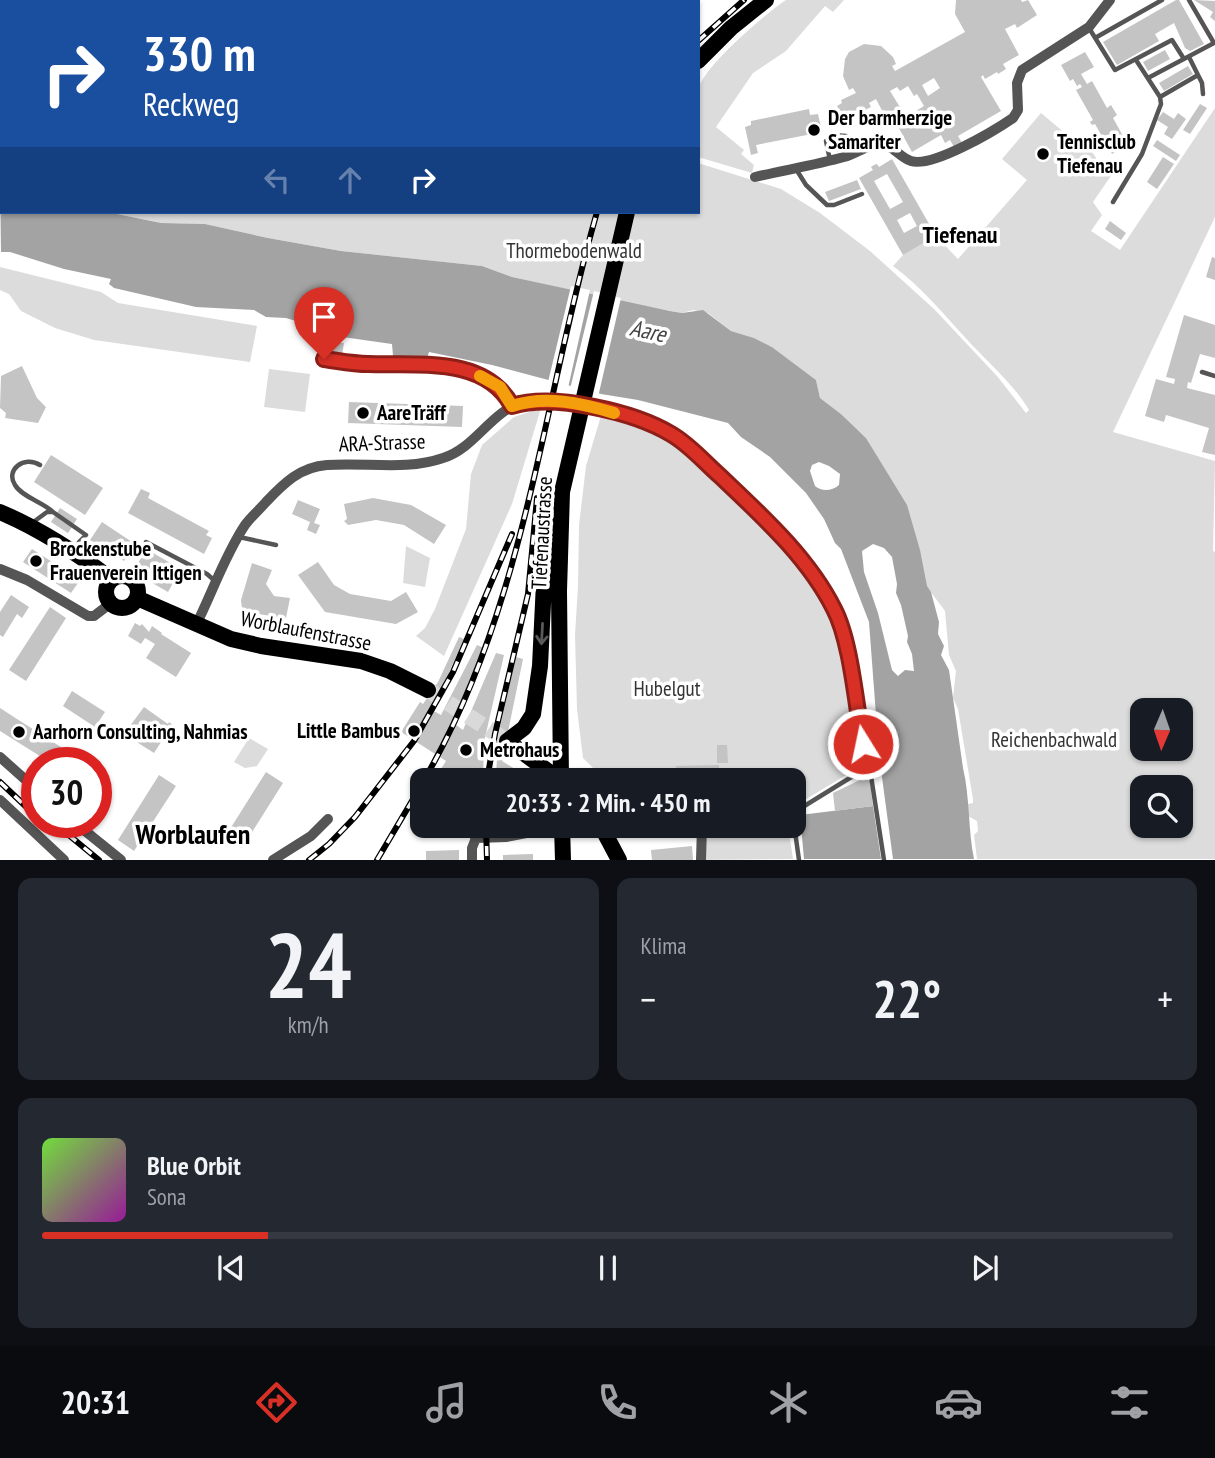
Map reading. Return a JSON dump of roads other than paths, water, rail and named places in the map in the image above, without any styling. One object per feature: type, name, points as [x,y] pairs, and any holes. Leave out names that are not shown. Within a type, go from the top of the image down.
[{"type":"main road","points":[[700,59],[731,28],[766,0]]},
{"type":"main road","name":"Tiefenaustrasse","points":[[561,768],[560,522],[565,475],[627,214]]},
{"type":"main road","points":[[0,512],[30,525],[78,554],[111,579]]},
{"type":"main road","points":[[544,768],[508,741],[529,723],[533,714],[540,666],[546,541],[560,522]]},
{"type":"main road","points":[[123,575],[131,578],[138,587],[137,598],[127,607],[118,607],[111,603],[106,590],[111,579],[123,575]]},
{"type":"main road","name":"Worblaufenstrasse","points":[[137,598],[231,639],[361,661],[390,671],[428,690]]},
{"type":"main road","points":[[562,838],[563,859]]},
{"type":"main road","points":[[608,838],[619,859]]},
{"type":"street","points":[[755,177],[830,161],[855,154],[872,145],[885,145],[910,161],[922,163],[934,161],[953,152],[1013,118],[1018,107],[1017,83],[1022,70],[1089,27],[1110,0]]},
{"type":"street","points":[[512,406],[527,401],[565,402],[642,422],[670,434],[690,447],[754,508],[809,571],[835,610],[847,651],[863,744]]},
{"type":"street","name":"ARA-Strasse","points":[[196,625],[238,537],[249,520],[283,483],[305,469],[328,464],[406,465],[443,459],[468,445],[512,406]]},
{"type":"street","points":[[0,569],[27,580],[88,616],[94,616],[111,603]]},
{"type":"street","points":[[0,757],[21,776]]},
{"type":"street","points":[[0,800],[64,859]]},
{"type":"street","points":[[273,859],[310,836],[328,819]]},
{"type":"street","points":[[94,838],[121,859]]},
{"type":"street","points":[[472,859],[474,840],[478,838]]},
{"type":"street","points":[[701,859],[702,838]]},
{"type":"lane","points":[[1095,38],[1162,0]]},
{"type":"lane","points":[[1148,78],[1215,43],[1189,0]]},
{"type":"lane","points":[[1089,27],[1113,70],[1118,70],[1172,40],[1198,75],[1203,94]]},
{"type":"lane","points":[[1113,202],[1142,154],[1160,108],[1160,97],[1136,60]]},
{"type":"lane","points":[[1160,97],[1198,75]]},
{"type":"lane","points":[[830,161],[826,142],[836,134],[846,136],[855,154]]},
{"type":"lane","points":[[795,168],[806,186],[827,205],[862,194]]},
{"type":"lane","points":[[324,359],[363,364],[408,363],[456,368],[494,382],[506,394],[512,406]]},
{"type":"lane","points":[[1202,372],[1215,376]]},
{"type":"lane","points":[[40,465],[29,460],[24,461],[14,471],[15,487],[86,535],[79,542],[78,554]]},
{"type":"lane","points":[[30,525],[41,514],[53,512]]},
{"type":"lane","points":[[238,537],[276,545]]},
{"type":"lane","points":[[146,542],[207,574],[217,583]]},
{"type":"lane","points":[[863,744],[866,768],[871,776],[884,859]]},
{"type":"lane","points":[[806,807],[866,768]]},
{"type":"lane","points":[[796,838],[799,859]]},
{"type":"water","name":"Aare","points":[[0,214],[117,214],[161,223],[205,224],[341,251],[482,266],[512,277],[670,311],[682,313],[703,310],[731,331],[772,347],[816,380],[820,398],[866,438],[907,505],[939,622],[938,634],[944,646],[941,655],[949,670],[967,790],[974,859],[893,859],[879,755],[869,622],[841,549],[806,493],[770,457],[741,437],[728,423],[429,352],[427,358],[393,356],[392,344],[307,332],[309,325],[286,318],[266,317],[254,310],[196,307],[114,288],[109,284],[111,279],[64,269],[10,252],[1,252]],"holes":[[[819,462],[840,474],[839,485],[827,490],[815,486],[810,471],[812,465]],[[873,544],[884,548],[892,557],[896,593],[901,605],[914,671],[905,670],[898,676],[892,670],[878,613],[864,572],[862,551]]]},
{"type":"water","points":[[873,806],[881,859],[804,859],[802,838],[806,838],[806,814]]},
{"type":"tunnel","points":[[428,690],[507,741]]},
{"type":"railway","points":[[700,39],[744,0]]},
{"type":"railway","points":[[430,768],[458,713],[486,645],[509,574],[596,214]]},
{"type":"railway","points":[[489,768],[528,594],[537,498]]},
{"type":"railway","points":[[309,860],[355,817],[414,741],[453,672],[512,534]]},
{"type":"railway","points":[[0,782],[21,802]]},
{"type":"railway","points":[[377,860],[410,804]]},
{"type":"railway","points":[[72,838],[99,860]]},
{"type":"railway","points":[[486,838],[487,860]]},
{"type":"place","name":"Der barmherzige Samariter","points":[[814,130]]},
{"type":"place","name":"Tennisclub Tiefenau","points":[[1043,154]]},
{"type":"place","name":"AareTräff","points":[[363,413]]},
{"type":"place","name":"Brockenstube Frauenverein Ittigen","points":[[36,561]]},
{"type":"place","name":"Little Bambus","points":[[414,731]]},
{"type":"place","name":"Aarhorn Consulting, Nahmias","points":[[19,732]]},
{"type":"place","name":"Metrohaus","points":[[466,750]]},
{"type":"district","name":"Tiefenau","points":[[960,235]]},
{"type":"district","name":"Worblaufen","points":[[193,834]]},
{"type":"park label","name":"Thormebodenwald","points":[[574,251]]},
{"type":"park label","name":"Hubelgut","points":[[667,689]]},
{"type":"park label","name":"Reichenbachwald","points":[[1054,740]]}]
